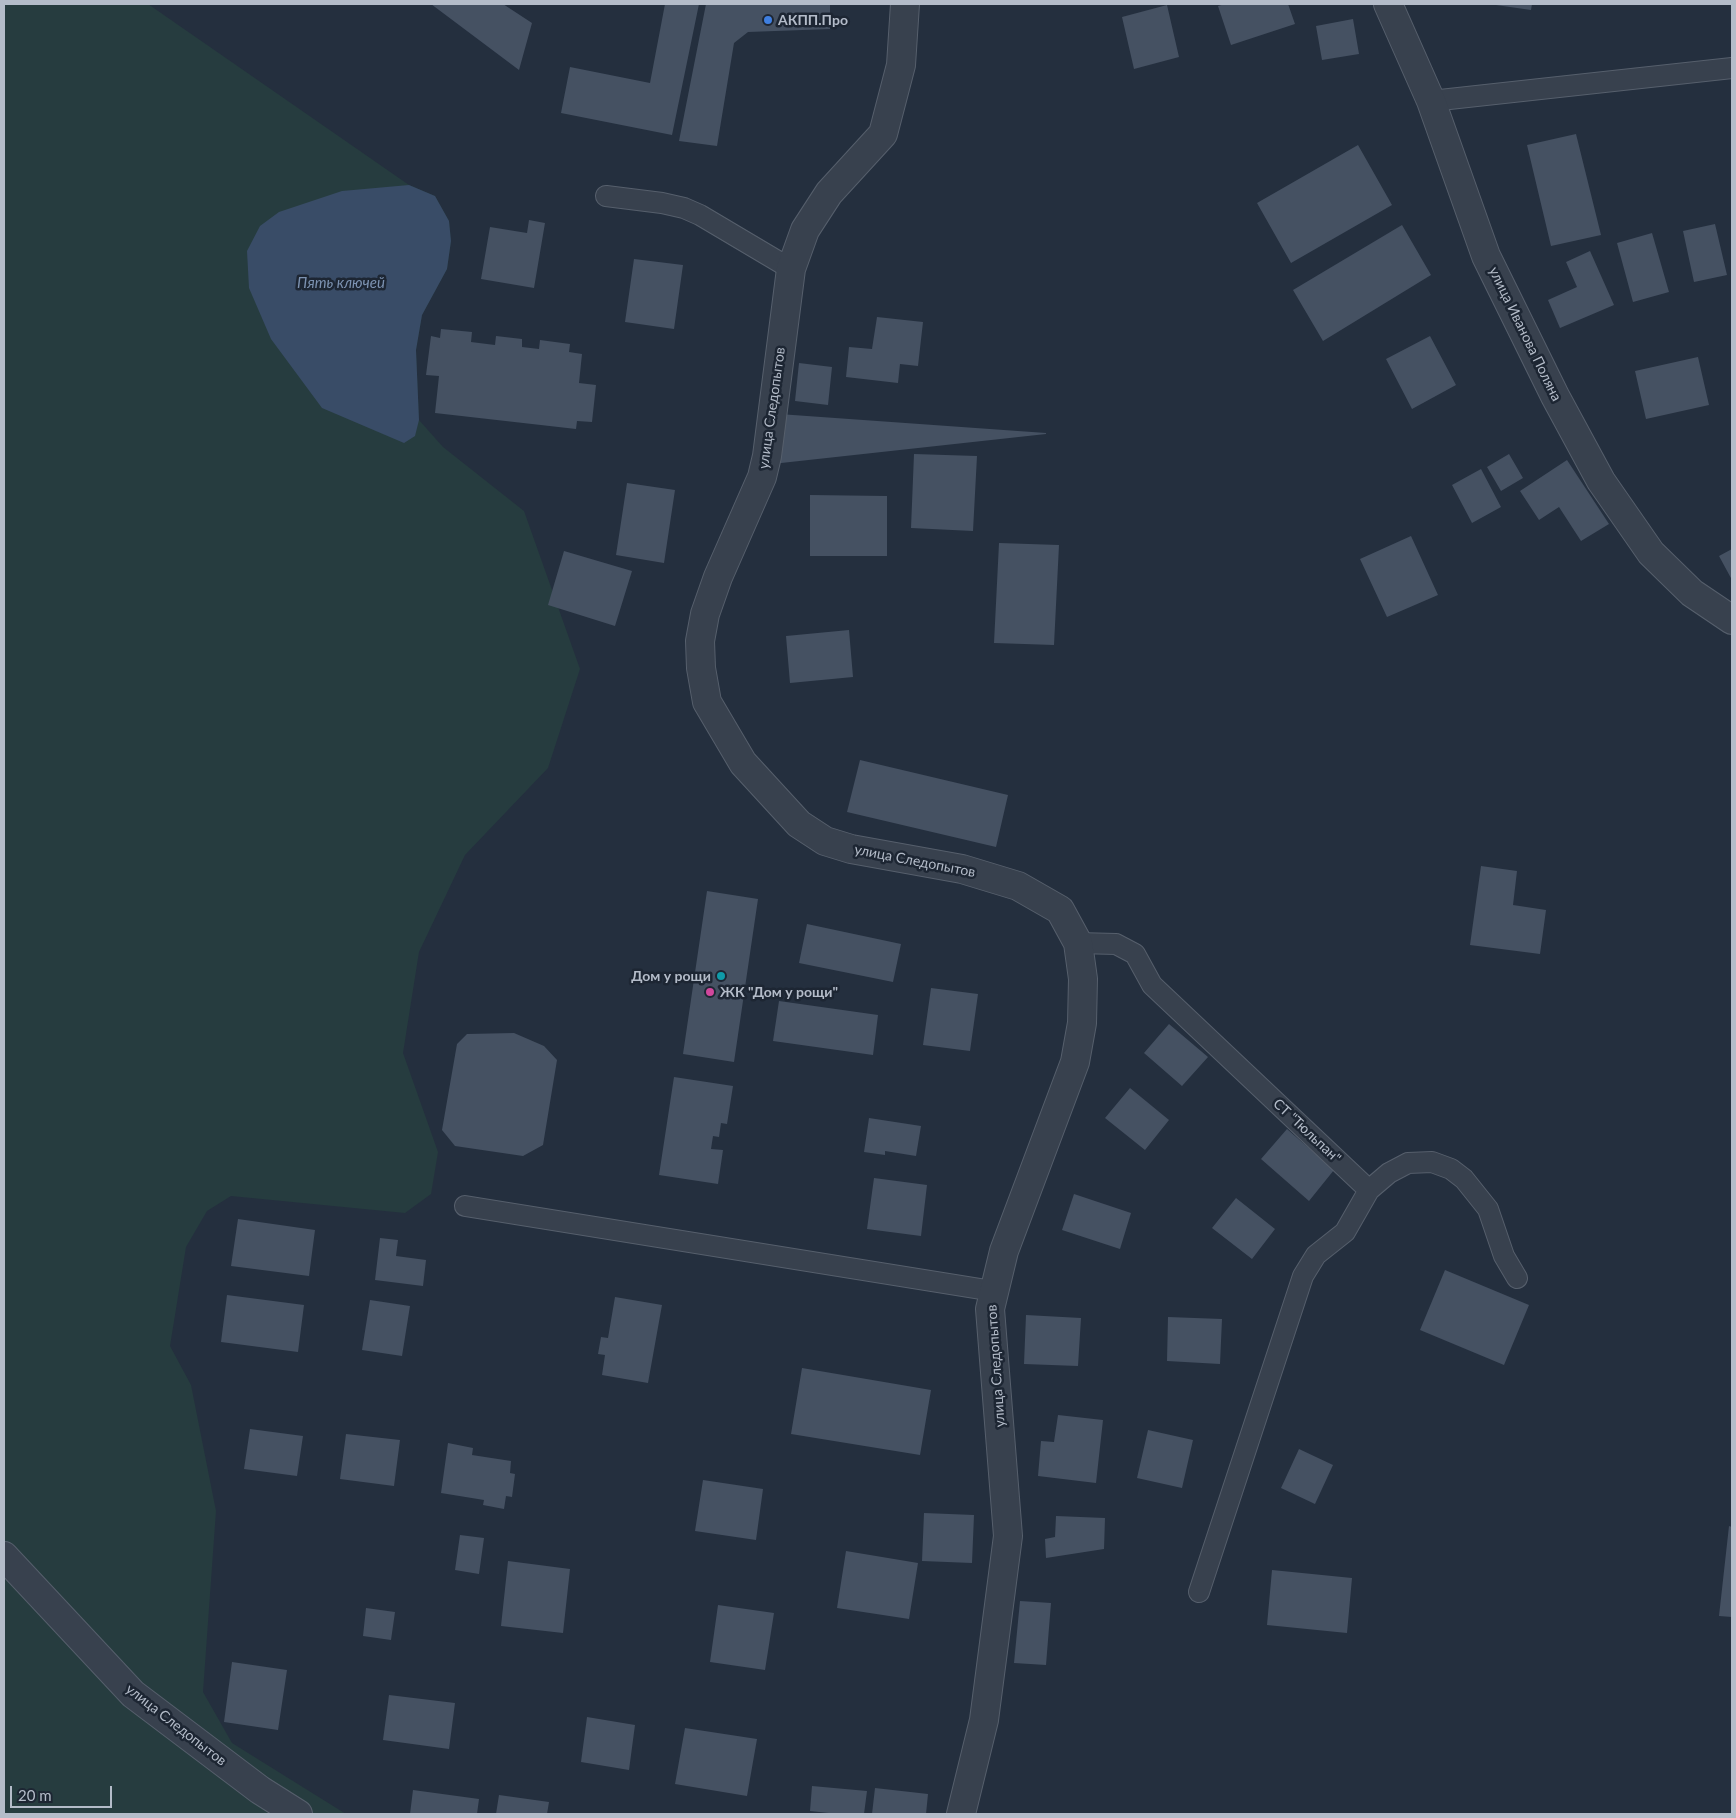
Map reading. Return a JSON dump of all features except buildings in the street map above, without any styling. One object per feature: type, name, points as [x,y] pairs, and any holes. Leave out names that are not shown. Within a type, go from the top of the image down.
[{"type":"street","name":"улица Следопытов","points":[[905,4],[901,65],[882,134],[829,193],[805,230],[791,269],[767,456],[762,477],[718,577],[705,614],[700,642],[701,668],[707,702],[743,763],[799,824],[825,841],[851,849],[962,869],[1018,886],[1060,910],[1078,943],[1083,979],[1082,1023],[1075,1062],[1004,1251],[990,1309],[1008,1536],[984,1720],[961,1814]]},
{"type":"street","name":"улица Иванова Поляна","points":[[1388,4],[1431,101],[1486,256],[1555,396],[1600,481],[1651,553],[1692,593],[1732,620]]},
{"type":"street","name":"улица Следопытов","points":[[4,1556],[133,1694],[260,1790],[298,1814]]},
{"type":"lane","points":[[1431,101],[1732,68]]},
{"type":"lane","points":[[606,196],[662,203],[684,208],[700,215],[791,269]]},
{"type":"lane","name":"СТ \"Тюльпан\"","points":[[1078,943],[1116,944],[1135,954],[1152,985],[1369,1190]]},
{"type":"lane","points":[[1198,1592],[1303,1276],[1316,1255],[1345,1232],[1369,1190],[1389,1173],[1408,1163],[1432,1162],[1452,1169],[1464,1179],[1488,1209],[1504,1256],[1517,1278]]},
{"type":"lane","points":[[465,1206],[993,1291]]},
{"type":"green space","points":[[4,4],[148,4],[409,185],[435,196],[449,221],[451,241],[447,269],[422,315],[416,350],[419,420],[443,447],[524,511],[580,669],[548,768],[465,855],[419,952],[403,1053],[438,1152],[431,1194],[405,1213],[231,1196],[207,1211],[186,1247],[170,1346],[191,1385],[216,1511],[203,1692],[232,1743],[346,1814],[4,1814]]},
{"type":"water","name":"Пять ключей","points":[[409,185],[435,196],[449,221],[451,241],[447,269],[422,315],[416,350],[419,420],[415,436],[404,443],[322,408],[271,339],[249,288],[247,251],[260,226],[279,212],[342,191]]},
{"type":"place","name":"АКПП.Про","points":[[768,20]]},
{"type":"place","name":"Дом у рощи","points":[[721,976]]},
{"type":"place","name":"ЖК \"Дом у рощи\"","points":[[710,992]]}]
